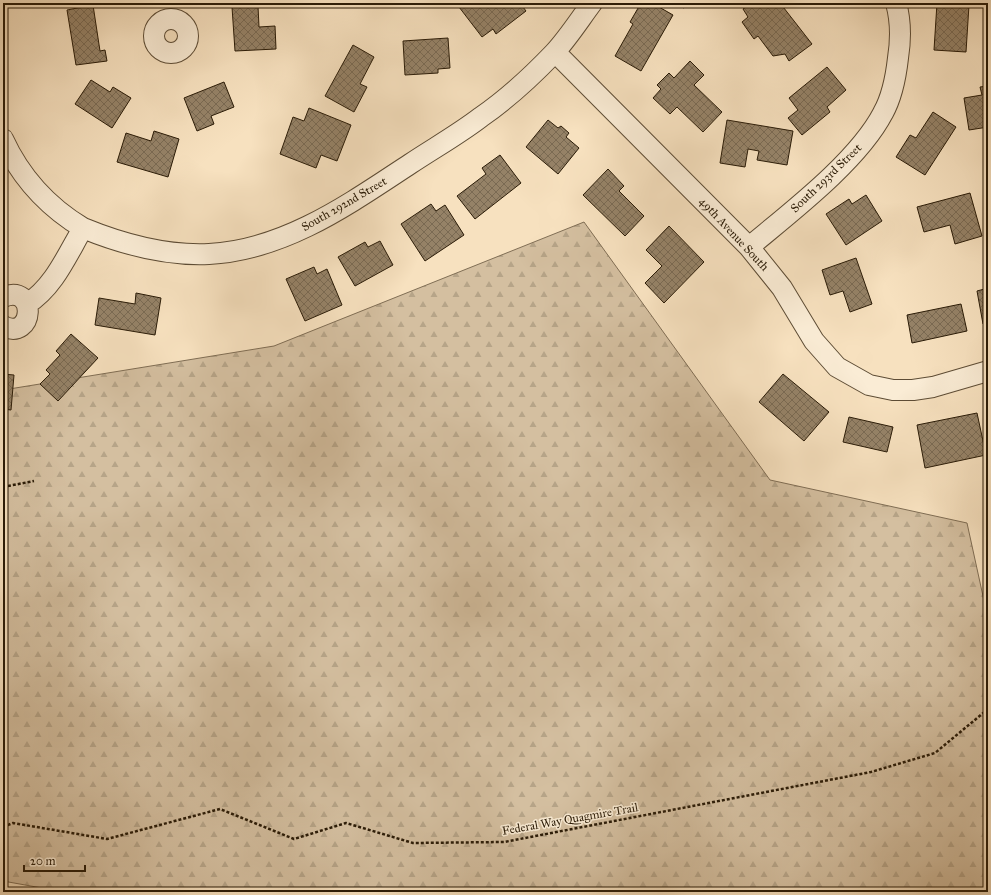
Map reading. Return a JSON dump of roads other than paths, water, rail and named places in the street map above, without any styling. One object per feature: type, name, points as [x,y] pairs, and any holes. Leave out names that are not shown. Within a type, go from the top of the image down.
[{"type":"street","name":"South 292nd Street","points":[[3,138],[16,163],[37,190],[68,219],[83,228],[109,239],[132,245],[184,254],[209,254],[232,251],[276,240],[304,228],[350,203],[482,117],[554,52],[592,3]]},
{"type":"street","name":"South 293rd Street","points":[[750,247],[845,163],[864,141],[883,112],[893,83],[899,54],[900,20],[896,3]]},
{"type":"street","name":"49th Avenue South","points":[[554,52],[750,247],[782,288],[818,346],[837,367],[853,378],[868,385],[893,390],[913,390],[933,387],[988,371]]},
{"type":"street","points":[[27,304],[36,298],[49,285],[83,228]]},
{"type":"street","points":[[3,298],[10,295],[16,295],[22,298],[27,304],[29,310],[25,323],[20,327],[13,329],[3,326]]}]
